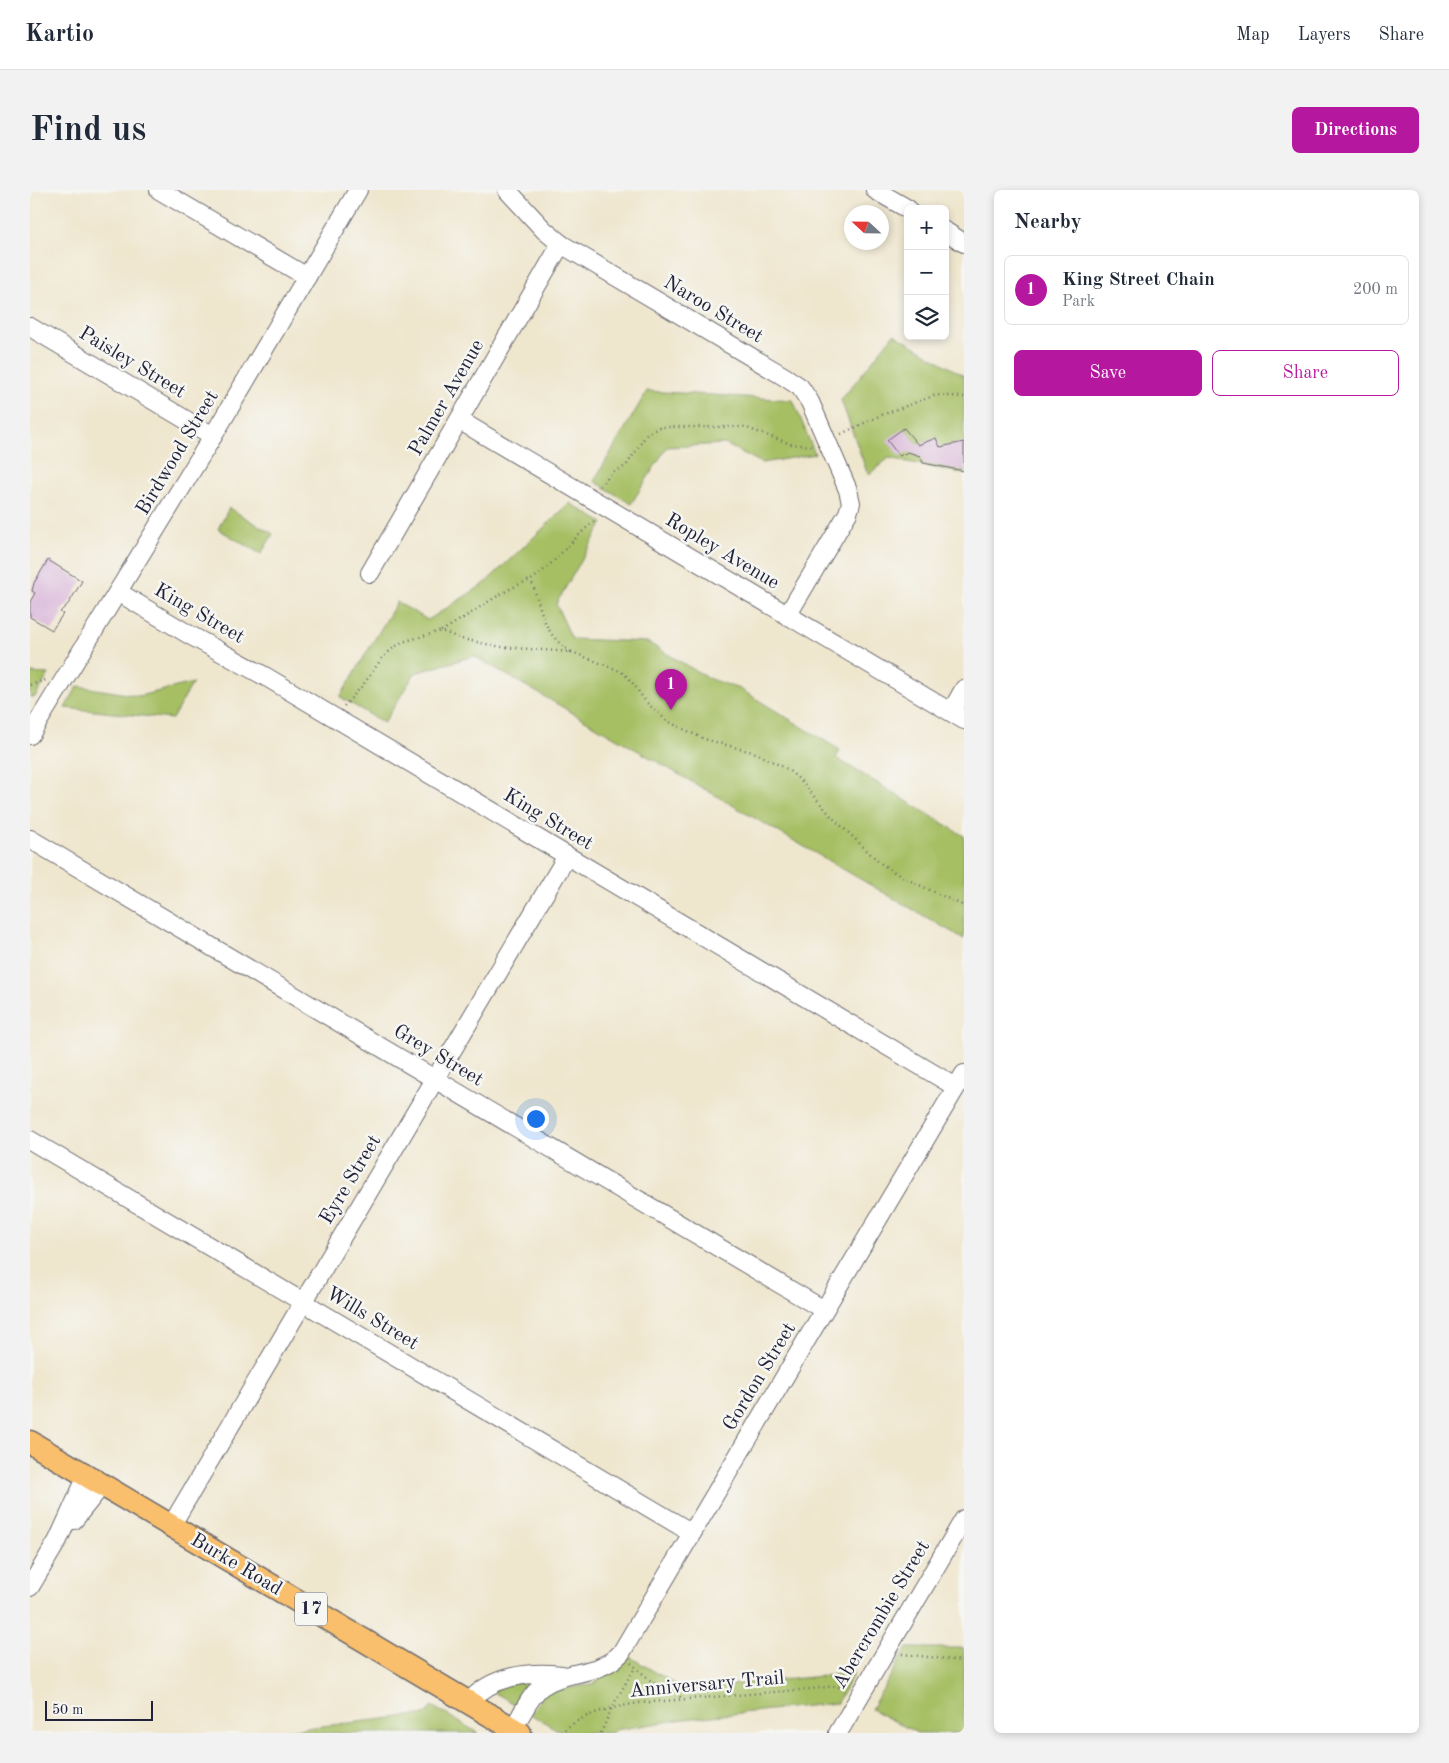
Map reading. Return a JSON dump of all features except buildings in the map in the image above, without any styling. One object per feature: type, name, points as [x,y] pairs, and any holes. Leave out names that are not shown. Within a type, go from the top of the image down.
[{"type":"main road","name":"Burke Road","points":[[30,1442],[517,1731]]},
{"type":"street","points":[[159,190],[306,277]]},
{"type":"street","name":"Birdwood Street","points":[[30,735],[213,436],[358,190]]},
{"type":"street","name":"Naroo Street","points":[[507,190],[544,230],[561,244],[795,383],[810,402],[848,490],[851,503],[848,513],[787,616]]},
{"type":"street","points":[[876,190],[904,207]]},
{"type":"street","points":[[949,234],[964,243]]},
{"type":"street","name":"Palmer Avenue","points":[[370,574],[561,244]]},
{"type":"street","name":"Paisley Street","points":[[30,328],[213,436]]},
{"type":"street","name":"Ropley Avenue","points":[[459,420],[957,716]]},
{"type":"street","name":"King Street","points":[[118,592],[188,634],[268,678],[567,856],[960,1080]]},
{"type":"street","points":[[957,716],[964,689]]},
{"type":"street","name":"Grey Street","points":[[30,839],[824,1310]]},
{"type":"street","name":"Eyre Street","points":[[171,1526],[567,856]]},
{"type":"street","name":"Gordon Street","points":[[517,1731],[540,1688],[601,1668],[614,1661],[621,1653],[960,1080]]},
{"type":"street","name":"Wills Street","points":[[30,1140],[692,1533]]},
{"type":"street","points":[[30,1587],[94,1480]]},
{"type":"street","name":"Abercrombie Street","points":[[838,1733],[964,1520]]},
{"type":"street","name":"Gordon Street","points":[[469,1702],[483,1687],[501,1679],[550,1673],[572,1676]]},
{"type":"path","points":[[600,486],[613,472],[626,466],[648,434],[660,427],[744,427],[802,446],[814,446],[879,416],[936,395],[964,397]]},
{"type":"path","points":[[346,704],[363,685],[382,658],[392,649],[402,642],[441,631],[464,619],[503,591],[531,580],[555,562],[577,534],[598,518]]},
{"type":"path","points":[[531,580],[549,633],[561,646],[620,671],[629,678],[646,702],[667,721],[704,738],[756,753],[787,769],[801,781],[832,817],[880,863],[902,877],[964,906]]},
{"type":"path","points":[[441,631],[480,644],[572,652]]},
{"type":"path","points":[[885,1652],[964,1661]]},
{"type":"path","points":[[621,1653],[651,1681],[677,1693],[682,1699]]},
{"type":"path","points":[[602,1733],[612,1707],[635,1667]]},
{"type":"path","name":"Anniversary Trail","points":[[561,1733],[584,1717],[612,1707],[835,1686],[859,1696]]},
{"type":"green space","points":[[894,334],[964,376],[964,474],[889,458],[868,475],[841,400]]},
{"type":"green space","points":[[647,391],[793,400],[815,454],[762,463],[725,444],[667,447],[631,504],[594,481]]},
{"type":"green space","points":[[570,503],[603,523],[556,604],[572,639],[647,642],[708,678],[740,689],[840,750],[836,758],[964,836],[964,939],[474,656],[415,673],[384,723],[340,697],[397,602],[428,620],[484,584]]},
{"type":"green space","points":[[229,508],[273,534],[261,554],[218,529]]},
{"type":"green space","points":[[30,673],[49,674],[35,697],[30,697]]},
{"type":"green space","points":[[193,683],[172,719],[65,708],[78,686],[139,696]]},
{"type":"green space","points":[[907,1648],[964,1648],[964,1733],[917,1733],[871,1709]]},
{"type":"green space","points":[[630,1657],[684,1689],[854,1673],[837,1703],[684,1719],[615,1730],[612,1733],[563,1733],[530,1714],[545,1692],[593,1684]]},
{"type":"green space","points":[[536,1678],[520,1707],[488,1689]]},
{"type":"green space","points":[[432,1706],[478,1733],[262,1733],[427,1714]]},
{"type":"place","name":"King Street Chain","points":[[671,710]]}]
